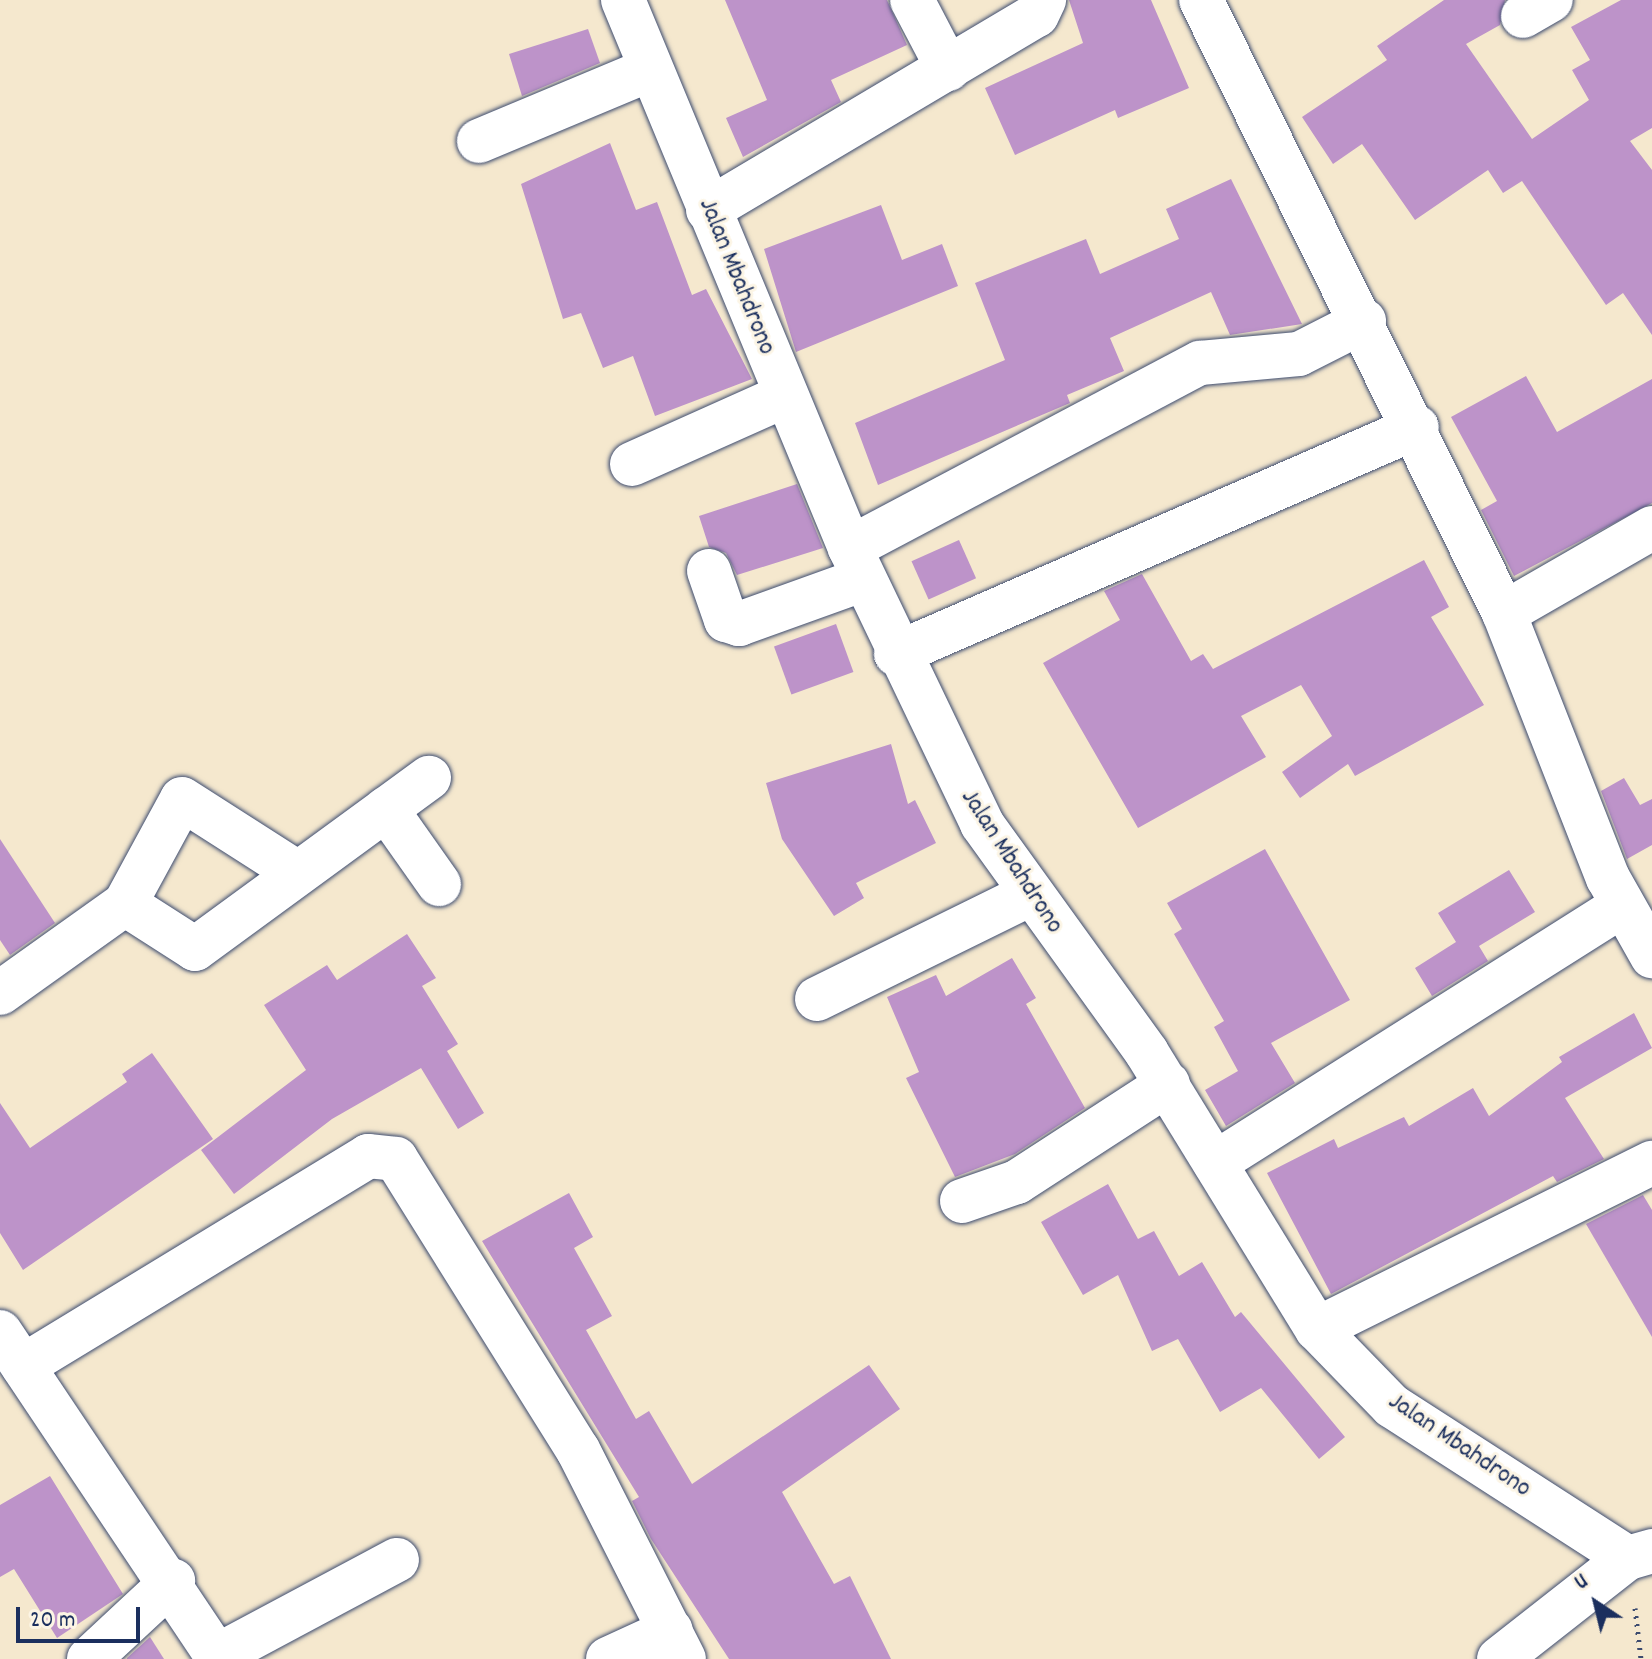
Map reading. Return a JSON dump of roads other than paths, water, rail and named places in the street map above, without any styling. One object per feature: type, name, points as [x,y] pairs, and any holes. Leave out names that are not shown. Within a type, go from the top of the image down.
[{"type":"street","name":"Jalan Mbahdrono","points":[[623,0],[784,396],[896,654],[952,771],[1028,895],[1168,1084],[1317,1329],[1392,1406],[1640,1554]]},
{"type":"street","points":[[912,0],[948,69]]},
{"type":"street","points":[[708,210],[1037,15],[1044,0]]},
{"type":"street","points":[[1201,0],[1417,427],[1504,613],[1622,906],[1652,956]]},
{"type":"street","points":[[479,141],[651,69]]},
{"type":"street","points":[[709,571],[726,620],[739,624],[857,563],[1200,363],[1299,354],[1364,321]]},
{"type":"street","points":[[632,464],[784,396]]},
{"type":"street","points":[[896,654],[1417,427]]},
{"type":"street","points":[[1504,613],[1652,528]]},
{"type":"street","points":[[125,904],[195,949],[296,872],[429,778]]},
{"type":"street","points":[[0,993],[125,904],[182,799],[296,872]]},
{"type":"street","points":[[386,809],[439,884]]},
{"type":"street","points":[[817,999],[1028,895]]},
{"type":"street","points":[[1215,1163],[1622,906]]},
{"type":"street","points":[[962,1201],[1017,1182],[1168,1084]]},
{"type":"street","points":[[397,1560],[218,1657],[173,1581],[11,1349],[368,1156],[396,1159],[578,1450],[678,1644],[608,1659]]},
{"type":"street","points":[[1317,1329],[1652,1163]]},
{"type":"street","points":[[1499,1659],[1640,1554]]},
{"type":"street","points":[[89,1659],[173,1581]]}]
